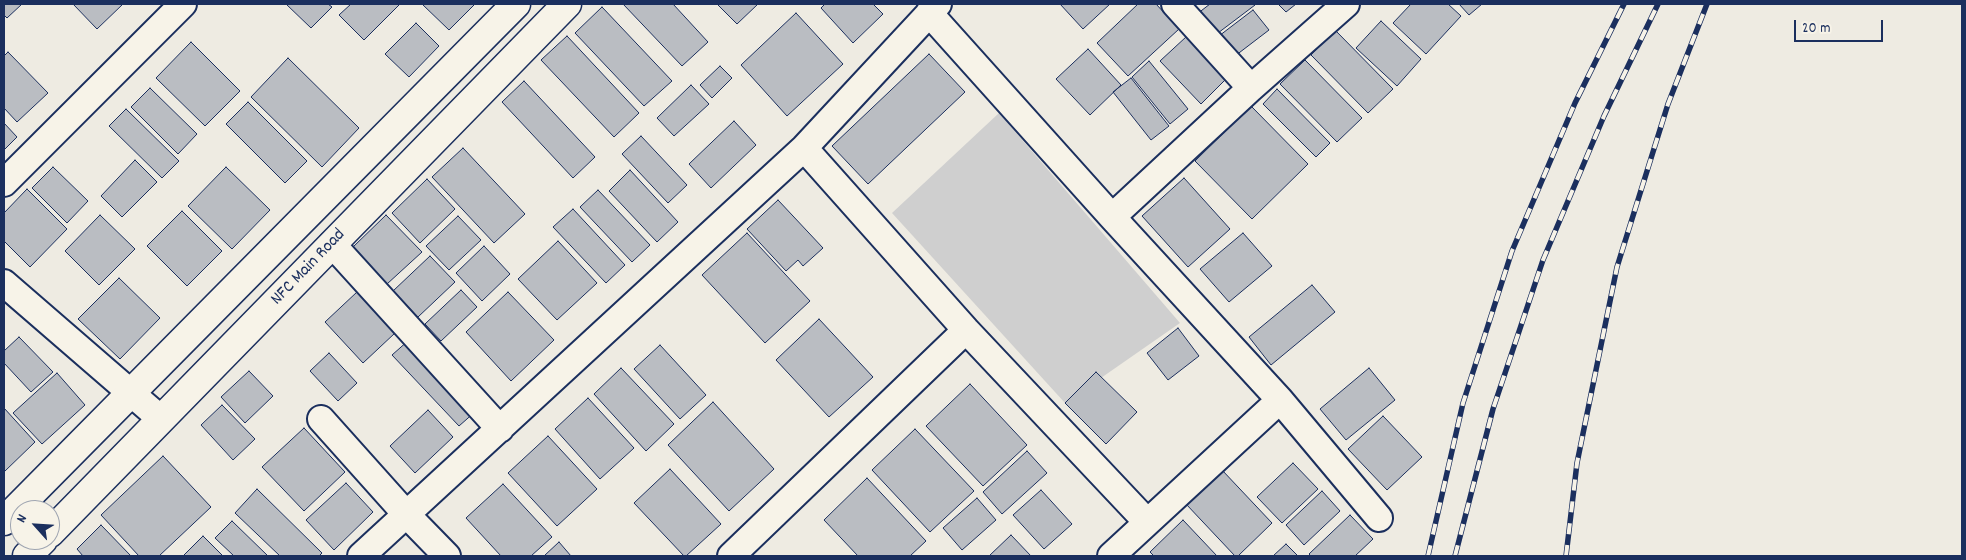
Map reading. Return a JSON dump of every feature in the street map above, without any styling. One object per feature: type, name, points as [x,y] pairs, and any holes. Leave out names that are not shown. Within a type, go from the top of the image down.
[{"type":"main road","points":[[4,521],[516,4]]},
{"type":"main road","name":"NFC Main Road","points":[[60,523],[567,4]]},
{"type":"street","points":[[4,182],[183,4]]},
{"type":"street","points":[[1175,4],[1251,88]]},
{"type":"street","points":[[1112,217],[1251,88],[1346,4]]},
{"type":"street","points":[[362,556],[804,148],[933,8],[1112,217],[1280,400],[1379,518]]},
{"type":"street","points":[[804,148],[966,330],[1147,522]]},
{"type":"street","points":[[332,244],[500,429]]},
{"type":"street","points":[[4,283],[161,419]]},
{"type":"street","points":[[731,556],[966,330]]},
{"type":"street","points":[[1111,556],[1280,400]]},
{"type":"street","points":[[321,419],[406,514],[447,556]]},
{"type":"shaded area","points":[[999,113],[1180,323],[1065,403],[892,213]]},
{"type":"building","points":[[4,4],[22,4],[7,18],[4,15]]},
{"type":"building","points":[[73,4],[123,4],[97,29]]},
{"type":"building","points":[[286,4],[328,4],[332,7],[311,28]]},
{"type":"building","points":[[351,4],[399,5],[364,40],[339,15]]},
{"type":"building","points":[[422,4],[475,4],[449,30]]},
{"type":"building","points":[[623,4],[673,4],[708,42],[682,66]]},
{"type":"building","points":[[717,4],[758,4],[737,24]]},
{"type":"building","points":[[825,4],[873,4],[883,14],[853,43],[821,8]]},
{"type":"building","points":[[1060,4],[1110,4],[1083,29]]},
{"type":"building","points":[[1138,4],[1156,4],[1179,29],[1128,76],[1097,43]]},
{"type":"building","points":[[1210,4],[1255,5],[1214,36],[1197,14]]},
{"type":"building","points":[[1278,4],[1296,4],[1286,12]]},
{"type":"building","points":[[1411,4],[1448,4],[1461,16],[1426,54],[1393,23]]},
{"type":"building","points":[[1459,4],[1482,4],[1469,15]]},
{"type":"building","points":[[602,7],[672,81],[644,106],[575,33]]},
{"type":"building","points":[[1253,10],[1269,30],[1231,59],[1215,39]]},
{"type":"building","points":[[796,13],[843,64],[787,116],[741,65]]},
{"type":"building","points":[[1381,21],[1421,59],[1397,86],[1356,48]]},
{"type":"building","points":[[416,23],[439,46],[409,77],[385,54]]},
{"type":"building","points":[[1335,30],[1393,89],[1368,113],[1311,55]]},
{"type":"building","points":[[567,36],[639,113],[614,137],[541,60]]},
{"type":"building","points":[[1186,37],[1226,79],[1201,104],[1160,61]]},
{"type":"building","points":[[191,42],[240,91],[205,126],[156,78]]},
{"type":"building","points":[[1088,49],[1121,85],[1090,115],[1056,79]]},
{"type":"building","points":[[8,52],[48,93],[17,122],[4,108],[4,56]]},
{"type":"building","points":[[929,54],[965,92],[868,184],[832,146]]},
{"type":"building","points":[[288,58],[359,128],[322,167],[251,97]]},
{"type":"building","points":[[1305,60],[1362,118],[1337,142],[1280,84]]},
{"type":"building","points":[[1149,61],[1188,109],[1170,124],[1132,77]]},
{"type":"building","points":[[720,66],[732,78],[712,98],[700,85]]},
{"type":"building","points":[[1131,78],[1169,126],[1151,140],[1113,92]]},
{"type":"building","points":[[524,81],[595,157],[573,178],[502,102]]},
{"type":"building","points":[[691,85],[709,104],[674,136],[657,118]]},
{"type":"building","points":[[150,88],[197,134],[178,154],[131,107]]},
{"type":"building","points":[[1277,89],[1330,143],[1316,157],[1263,104]]},
{"type":"building","points":[[248,102],[307,161],[285,183],[226,124]]},
{"type":"building","points":[[1251,106],[1308,164],[1252,219],[1195,161]]},
{"type":"building","points":[[126,109],[179,161],[162,178],[109,126]]},
{"type":"building","points":[[734,121],[756,145],[711,188],[689,164]]},
{"type":"building","points":[[4,123],[17,137],[4,150]]},
{"type":"building","points":[[641,136],[687,185],[668,203],[622,154]]},
{"type":"building","points":[[463,148],[525,214],[494,243],[432,177]]},
{"type":"building","points":[[135,160],[157,182],[122,217],[101,196]]},
{"type":"building","points":[[53,167],[88,201],[67,223],[32,188]]},
{"type":"building","points":[[226,167],[270,210],[232,249],[188,206]]},
{"type":"building","points":[[630,170],[678,222],[657,242],[609,191]]},
{"type":"building","points":[[1184,178],[1230,229],[1188,267],[1142,216]]},
{"type":"building","points":[[427,179],[455,209],[420,243],[392,213]]},
{"type":"building","points":[[27,189],[67,229],[30,267],[4,241],[4,213]]},
{"type":"building","points":[[598,190],[650,245],[632,262],[580,207]]},
{"type":"building","points":[[778,200],[823,248],[803,266],[798,260],[786,271],[747,229]]},
{"type":"building","points":[[573,209],[625,265],[606,283],[553,227]]},
{"type":"building","points":[[182,211],[222,251],[187,286],[147,246]]},
{"type":"building","points":[[100,215],[135,249],[99,285],[65,251]]},
{"type":"building","points":[[386,215],[422,252],[387,284],[353,247]]},
{"type":"building","points":[[458,216],[481,240],[449,270],[426,246]]},
{"type":"building","points":[[747,233],[810,301],[765,343],[702,275]]},
{"type":"building","points":[[1243,233],[1272,266],[1229,302],[1200,269]]},
{"type":"building","points":[[558,241],[597,283],[557,320],[518,279]]},
{"type":"building","points":[[484,246],[510,274],[482,301],[456,273]]},
{"type":"building","points":[[430,256],[455,282],[418,317],[393,291]]},
{"type":"building","points":[[119,278],[160,318],[120,359],[78,319]]},
{"type":"building","points":[[1312,285],[1335,312],[1271,365],[1249,337]]},
{"type":"building","points":[[461,290],[477,307],[441,341],[425,324]]},
{"type":"building","points":[[357,292],[395,333],[363,363],[325,322]]},
{"type":"building","points":[[508,292],[554,340],[511,381],[466,332]]},
{"type":"building","points":[[819,319],[873,377],[829,417],[776,360]]},
{"type":"building","points":[[1178,328],[1199,356],[1168,380],[1147,353]]},
{"type":"building","points":[[19,337],[53,372],[31,392],[4,363],[4,351]]},
{"type":"building","points":[[409,340],[476,411],[459,426],[392,355]]},
{"type":"building","points":[[660,345],[706,395],[680,419],[634,369]]},
{"type":"building","points":[[329,353],[357,383],[338,401],[310,371]]},
{"type":"building","points":[[621,368],[674,424],[646,451],[594,394]]},
{"type":"building","points":[[1369,368],[1395,400],[1346,440],[1320,409]]},
{"type":"building","points":[[249,371],[273,396],[245,423],[221,397]]},
{"type":"building","points":[[1096,372],[1137,412],[1106,444],[1065,403]]},
{"type":"building","points":[[57,373],[85,405],[42,444],[13,413]]},
{"type":"building","points":[[970,384],[1027,445],[983,486],[926,426]]},
{"type":"building","points":[[588,398],[634,448],[600,479],[555,429]]},
{"type":"building","points":[[713,402],[774,469],[729,511],[668,445]]},
{"type":"building","points":[[222,405],[255,439],[233,460],[201,425]]},
{"type":"building","points":[[4,408],[35,442],[4,472]]},
{"type":"building","points":[[428,410],[453,437],[415,473],[390,446]]},
{"type":"building","points":[[1383,416],[1422,457],[1387,490],[1348,449]]},
{"type":"building","points":[[304,428],[345,472],[304,511],[262,467]]},
{"type":"building","points":[[915,429],[974,491],[930,532],[872,470]]},
{"type":"building","points":[[548,436],[597,489],[557,526],[508,473]]},
{"type":"building","points":[[1027,451],[1047,473],[1002,514],[983,492]]},
{"type":"building","points":[[163,456],[211,507],[159,556],[139,556],[101,515]]},
{"type":"building","points":[[1293,463],[1318,489],[1282,523],[1257,497]]},
{"type":"building","points":[[670,469],[721,524],[686,556],[634,503]]},
{"type":"building","points":[[1222,470],[1272,523],[1238,556],[1235,556],[1186,504]]},
{"type":"building","points":[[867,478],[926,541],[910,556],[858,556],[824,520]]},
{"type":"building","points":[[346,483],[373,512],[334,550],[306,520]]},
{"type":"building","points":[[503,484],[552,537],[531,556],[501,556],[466,518]]},
{"type":"building","points":[[257,489],[322,553],[319,556],[280,556],[235,513]]},
{"type":"building","points":[[1041,490],[1072,524],[1044,549],[1013,515]]},
{"type":"building","points":[[1322,491],[1340,511],[1304,545],[1286,525]]},
{"type":"building","points":[[977,498],[996,520],[962,550],[943,528]]},
{"type":"building","points":[[1350,515],[1373,539],[1355,556],[1311,556],[1309,554]]},
{"type":"building","points":[[1183,520],[1217,556],[1154,556],[1150,552]]},
{"type":"building","points":[[232,521],[268,556],[234,556],[215,538]]},
{"type":"building","points":[[101,525],[131,556],[83,556],[77,549]]},
{"type":"building","points":[[1011,535],[1031,556],[989,556]]},
{"type":"building","points":[[203,536],[223,556],[183,556]]},
{"type":"building","points":[[559,542],[571,556],[544,556]]},
{"type":"building","points":[[1286,544],[1298,556],[1273,556]]},
{"type":"railway","points":[[1428,556],[1463,403],[1512,251],[1575,103],[1624,4]]},
{"type":"railway","points":[[1455,556],[1493,409],[1543,260],[1604,116],[1658,4]]},
{"type":"railway","points":[[1566,556],[1577,463],[1617,267],[1668,104],[1707,4]]}]
